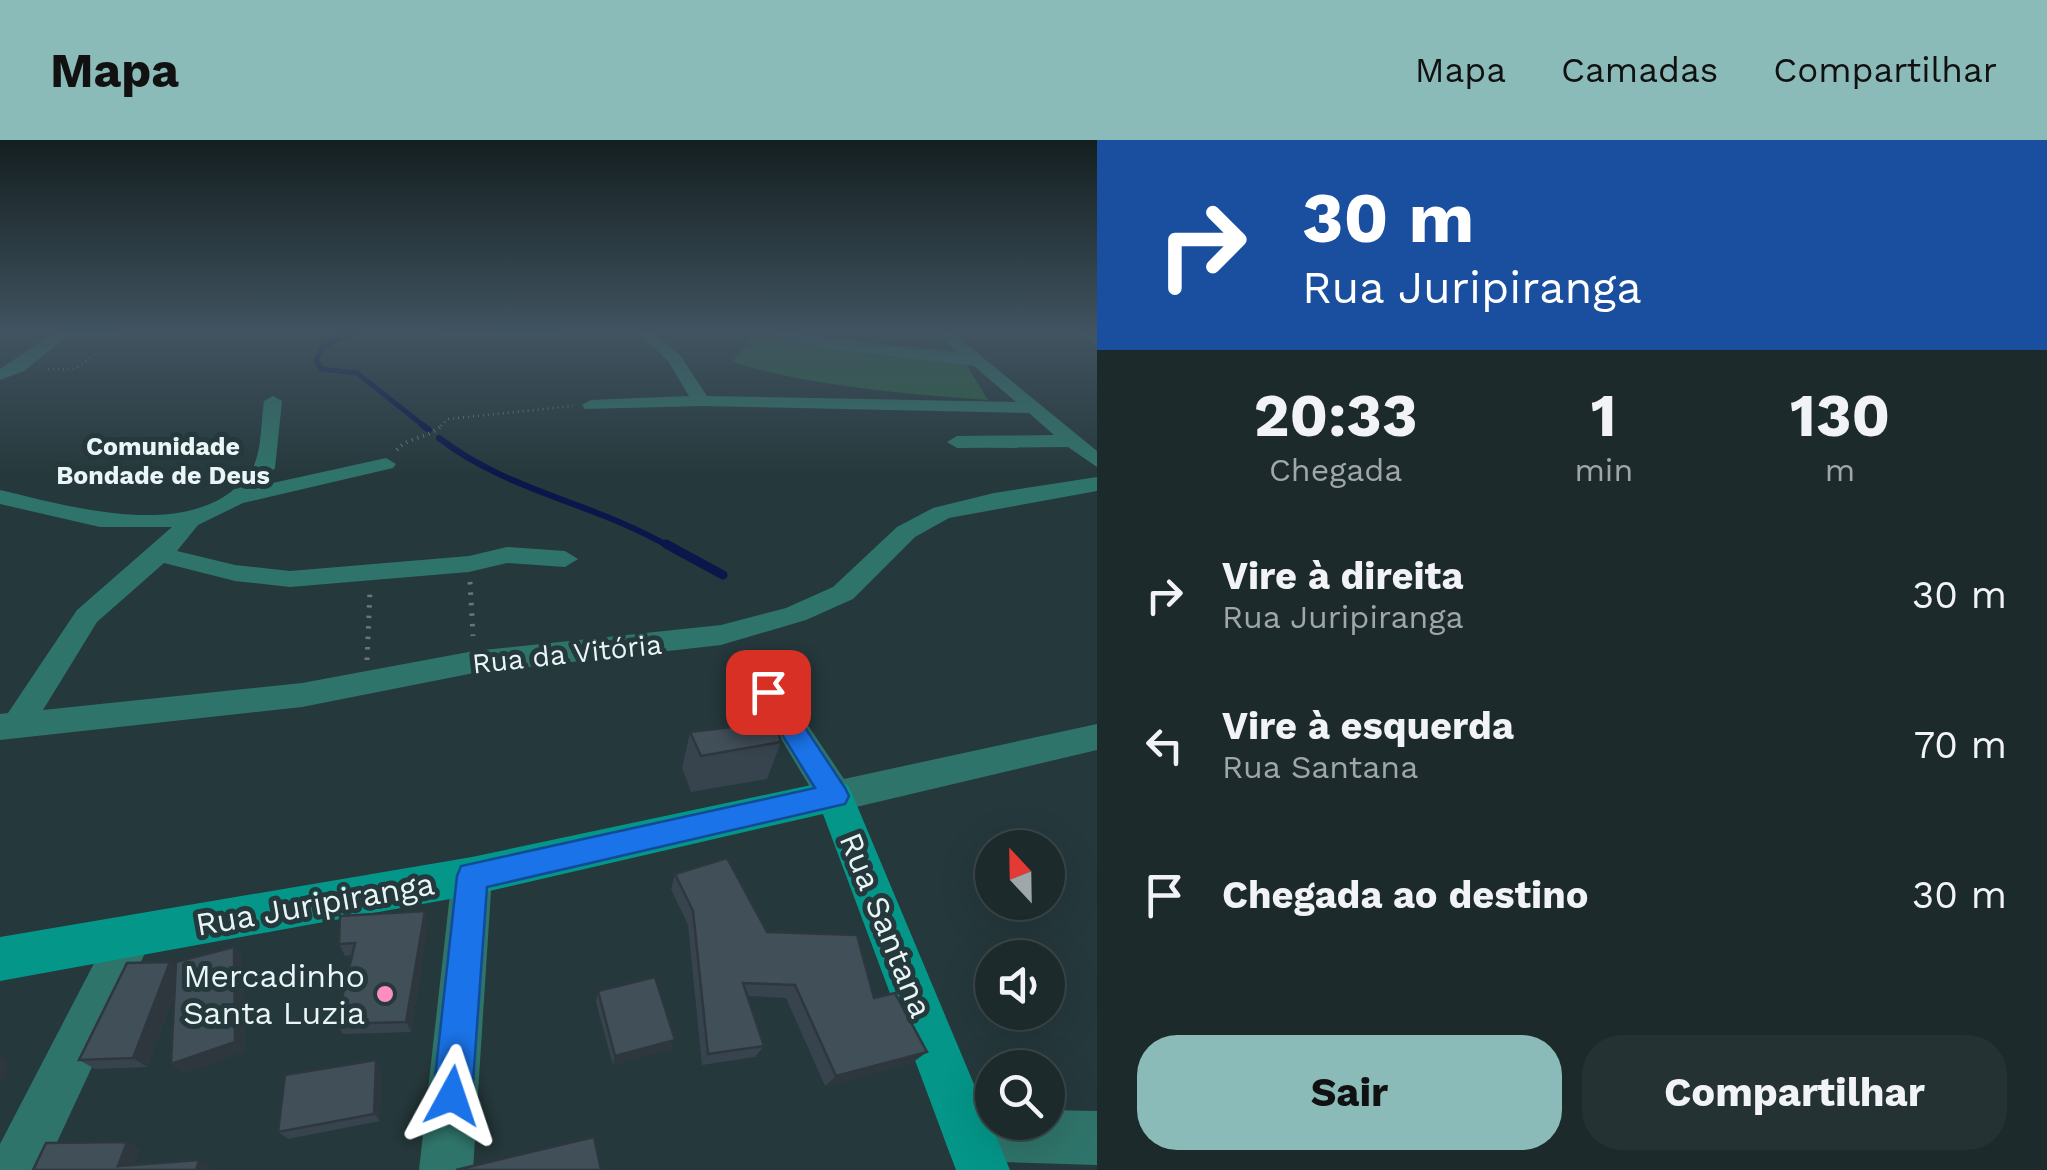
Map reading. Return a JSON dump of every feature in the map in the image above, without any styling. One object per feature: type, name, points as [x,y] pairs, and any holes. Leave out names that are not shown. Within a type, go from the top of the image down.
[{"type":"street","points":[[688,381],[701,401]]},
{"type":"street","points":[[1002,381],[1082,443],[1097,461]]},
{"type":"street","points":[[236,498],[264,468],[273,401]]},
{"type":"street","points":[[591,404],[701,401],[1035,408]]},
{"type":"street","points":[[957,442],[1082,443]]},
{"type":"street","points":[[9,725],[88,616],[159,554],[190,520],[236,498],[386,464]]},
{"type":"street","name":"Rua da Vitória","points":[[9,725],[196,708],[366,683],[474,662],[628,648],[756,627],[842,593],[906,532],[926,520],[977,503],[1097,484]]},
{"type":"street","points":[[0,497],[100,520],[190,520]]},
{"type":"street","points":[[159,554],[264,577],[314,579],[469,564],[523,554],[565,558]]},
{"type":"street","name":"Rua Santana","points":[[768,692],[835,796],[976,1153]]},
{"type":"street","name":"Rua Juripiranga","points":[[0,959],[472,876],[1097,737]]},
{"type":"street","points":[[446,1170],[472,876]]},
{"type":"street","points":[[16,1170],[130,938]]},
{"type":"street","points":[[976,1153],[1097,1138]]},
{"type":"path","points":[[386,464],[404,441],[430,437],[448,419],[591,404]]},
{"type":"path","points":[[469,564],[474,662]]},
{"type":"path","points":[[366,683],[371,574]]},
{"type":"green space","points":[[817,381],[976,381],[988,400],[891,391]]},
{"type":"building","points":[[775,722],[781,742],[701,756],[690,732]]},
{"type":"building","points":[[727,858],[767,932],[857,935],[874,998],[895,993],[927,1052],[836,1076],[795,985],[743,983],[764,1046],[708,1054],[693,911],[675,874]]},
{"type":"building","name":"Mercadinho Santa Luzia","points":[[425,911],[406,1022],[336,1024],[355,943],[339,944],[340,916]]},
{"type":"building","points":[[234,947],[235,1042],[171,1064],[176,962]]},
{"type":"building","points":[[170,962],[133,1058],[79,1060],[127,963]]},
{"type":"building","points":[[655,977],[675,1040],[615,1056],[598,991]]},
{"type":"building","points":[[376,1060],[374,1114],[278,1132],[285,1075]]},
{"type":"building","points":[[594,1137],[601,1170],[456,1170]]},
{"type":"building","points":[[127,1142],[118,1166],[199,1160],[196,1170],[33,1170],[46,1143]]},
{"type":"waterway","points":[[367,381],[424,426]]},
{"type":"waterway","points":[[421,424],[429,430]]},
{"type":"waterway","points":[[439,438],[494,472],[612,519],[670,547]]},
{"type":"waterway","points":[[666,544],[723,575]]},
{"type":"place","name":"Mercadinho Santa Luzia","points":[[385,994]]},
{"type":"district","name":"Comunidade Bondade de Deus","points":[[163,460]]},
{"type":"route","points":[[452,1096],[472,876],[835,796],[768,692]]}]
